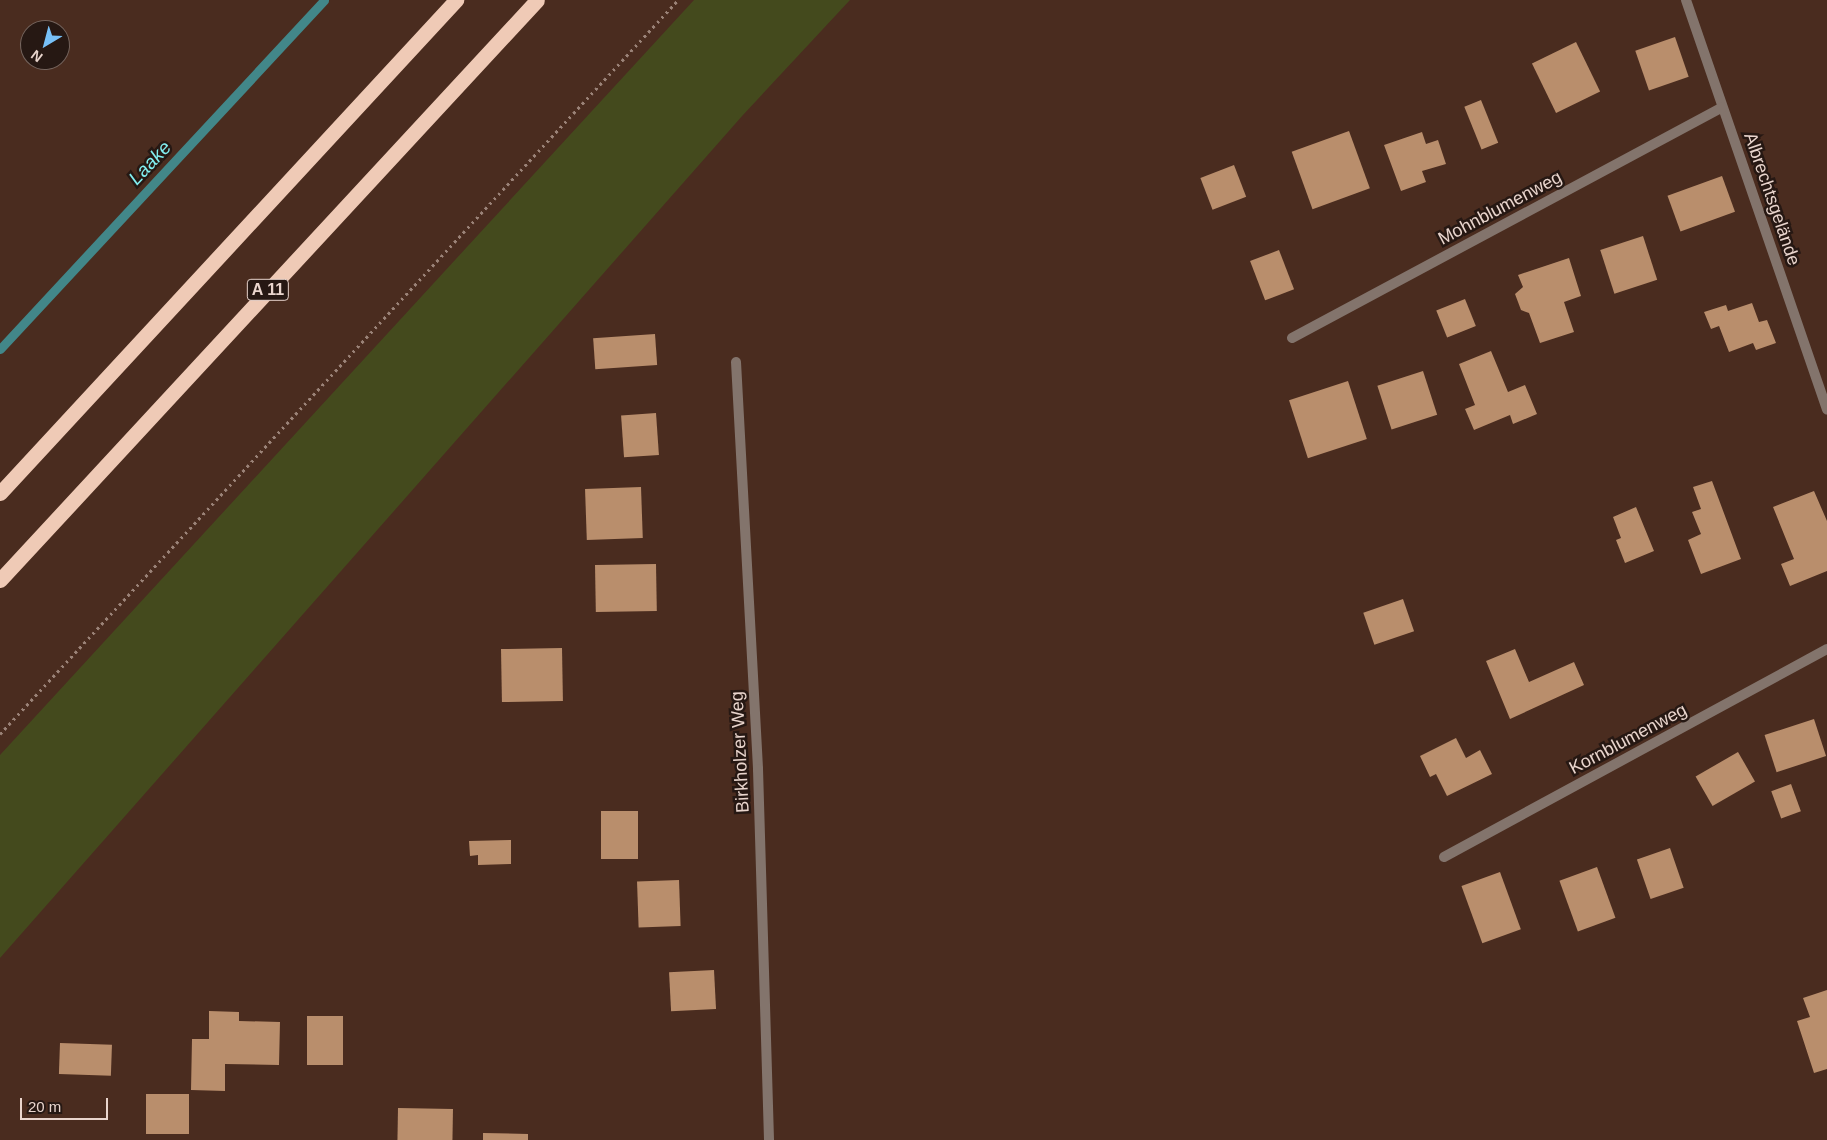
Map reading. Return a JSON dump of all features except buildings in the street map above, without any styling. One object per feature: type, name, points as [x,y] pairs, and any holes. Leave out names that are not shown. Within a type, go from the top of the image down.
[{"type":"highway","points":[[0,493],[456,0]]},
{"type":"highway","name":"A 11","points":[[0,580],[537,0]]},
{"type":"street","name":"Albrechtsgelände","points":[[1686,0],[1827,409]]},
{"type":"street","name":"Mohnblumenweg","points":[[1292,338],[1722,107]]},
{"type":"street","name":"Birkholzer Weg","points":[[736,362],[758,769],[769,1140]]},
{"type":"street","name":"Kornblumenweg","points":[[1444,857],[1827,649]]},
{"type":"path","points":[[0,734],[678,0]]},
{"type":"green space","points":[[694,0],[850,0],[743,115],[0,958],[0,755]]},
{"type":"waterway","name":"Laake","points":[[0,349],[324,0]]}]
